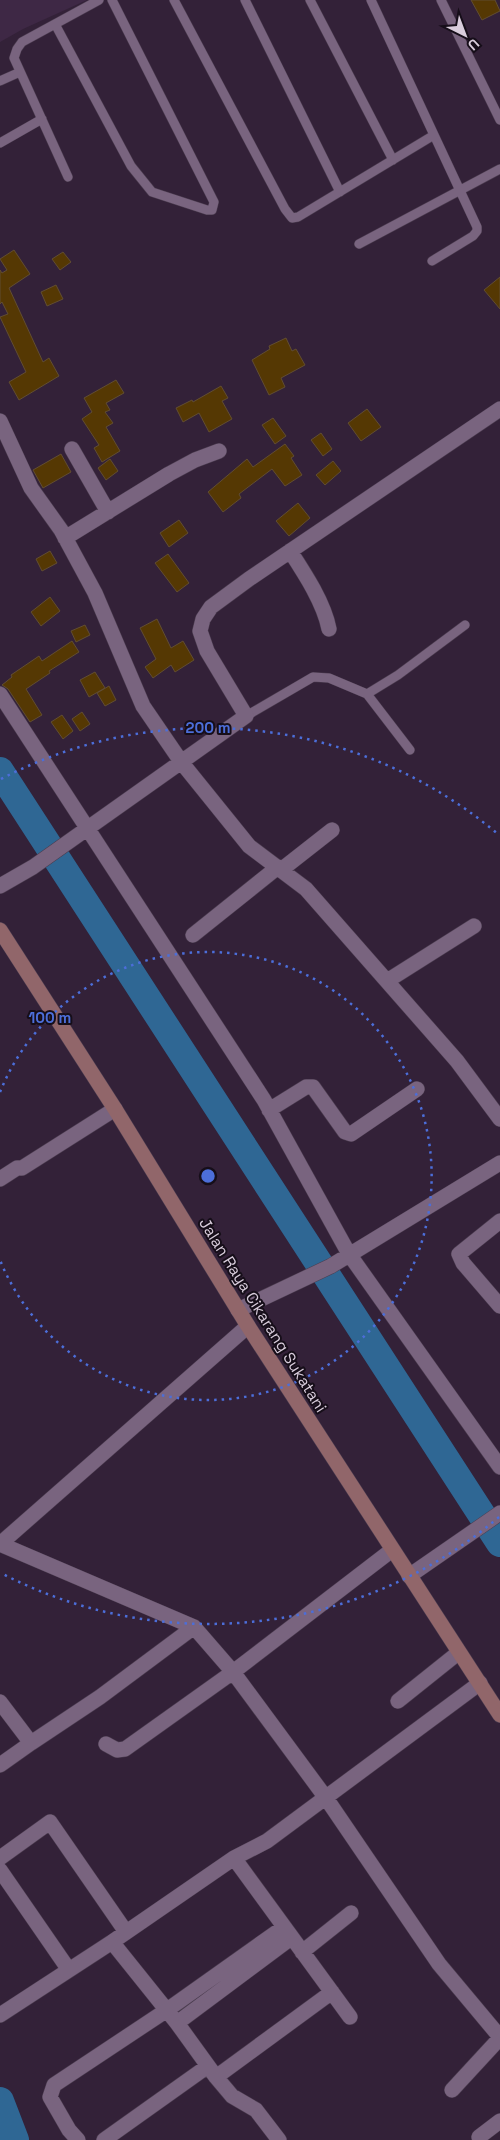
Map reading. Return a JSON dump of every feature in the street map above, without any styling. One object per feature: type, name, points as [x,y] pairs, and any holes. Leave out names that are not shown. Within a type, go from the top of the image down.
[{"type":"main road","name":"Jalan Raya Cikarang Sukatani","points":[[0,930],[115,1109],[248,1326],[458,1653],[500,1715]]},
{"type":"street","points":[[0,886],[67,843],[246,716],[208,651],[200,631],[203,619],[211,607],[222,597],[500,409]]},
{"type":"street","points":[[0,421],[31,488],[65,538],[95,594],[143,706],[182,763],[249,846],[306,889],[388,981],[457,1061],[500,1120]]},
{"type":"street","points":[[72,449],[108,512]]},
{"type":"street","points":[[65,538],[194,460],[218,452]]},
{"type":"street","points":[[290,551],[308,578],[327,616],[329,629]]},
{"type":"street","points":[[0,694],[269,1110],[349,1254],[500,1467]]},
{"type":"street","points":[[193,935],[332,830]]},
{"type":"street","points":[[388,981],[474,926]]},
{"type":"street","points":[[269,1110],[306,1087],[312,1087],[345,1132],[351,1134],[418,1088]]},
{"type":"street","points":[[0,1179],[17,1168],[22,1168],[115,1109]]},
{"type":"street","points":[[238,1310],[331,1266],[500,1163]]},
{"type":"street","points":[[0,1186],[20,1173],[22,1168]]},
{"type":"street","points":[[500,1221],[459,1254],[464,1263],[500,1306]]},
{"type":"street","points":[[248,1326],[0,1544],[194,1627],[233,1672],[326,1798],[439,1964],[500,2037],[452,2090]]},
{"type":"street","points":[[409,1576],[500,1513]]},
{"type":"street","points":[[106,1744],[117,1750],[125,1749],[233,1672],[392,1550]]},
{"type":"street","points":[[0,1765],[100,1697],[194,1627]]},
{"type":"street","points":[[398,1702],[458,1653]]},
{"type":"street","points":[[3,2013],[112,1942],[234,1858],[267,1841],[480,1683]]},
{"type":"street","points":[[0,1702],[31,1743]]},
{"type":"street","points":[[0,1858],[50,1822],[126,1932]]},
{"type":"street","points":[[234,1858],[350,2016]]},
{"type":"street","points":[[0,1870],[69,1970]]},
{"type":"street","points":[[302,1952],[351,1913]]},
{"type":"street","points":[[78,2140],[69,2130],[50,2097],[54,2085],[287,1932]]},
{"type":"street","points":[[177,2023],[287,1932]]},
{"type":"street","points":[[112,1942],[167,2010],[232,2096],[256,2110],[279,2140]]},
{"type":"street","points":[[104,2140],[212,2072],[332,1992]]},
{"type":"street","points":[[479,2137],[500,2121]]},
{"type":"lane","points":[[68,177],[14,58],[22,42],[99,0]]},
{"type":"lane","points":[[55,24],[131,166],[145,185],[152,192],[212,210],[214,202],[112,0]]},
{"type":"lane","points":[[174,0],[289,217],[298,217],[434,135]]},
{"type":"lane","points":[[244,0],[340,192]]},
{"type":"lane","points":[[310,0],[393,160]]},
{"type":"lane","points":[[371,0],[477,231],[473,236],[432,261]]},
{"type":"lane","points":[[441,0],[500,120]]},
{"type":"lane","points":[[0,81],[20,72]]},
{"type":"lane","points":[[0,143],[42,119]]},
{"type":"lane","points":[[359,244],[500,169]]},
{"type":"lane","points":[[367,694],[422,658],[465,625]]},
{"type":"lane","points":[[246,716],[314,677],[329,678],[367,694],[410,750]]},
{"type":"shaded area","points":[[0,0],[87,0],[23,29],[0,42]]},
{"type":"building","points":[[471,0],[495,0],[500,11],[482,20]]},
{"type":"building","points":[[14,250],[30,274],[9,288],[43,362],[49,358],[59,376],[19,400],[9,382],[26,372],[0,317],[8,314],[2,302],[0,304],[0,270],[2,273],[7,270],[0,259]]},
{"type":"building","points":[[63,252],[71,262],[60,270],[52,259]]},
{"type":"building","points":[[500,277],[500,309],[484,290]]},
{"type":"building","points":[[56,285],[63,299],[47,306],[41,292]]},
{"type":"building","points":[[286,338],[292,351],[296,349],[305,365],[281,378],[285,387],[269,395],[252,360],[270,349],[269,346]]},
{"type":"building","points":[[116,380],[124,393],[106,403],[110,410],[105,412],[113,423],[106,427],[120,451],[102,462],[94,448],[99,445],[82,419],[92,412],[84,398]]},
{"type":"building","points":[[221,386],[228,398],[222,401],[232,419],[209,432],[199,413],[183,422],[176,408],[192,400],[193,402]]},
{"type":"building","points":[[367,409],[381,427],[361,441],[348,423]]},
{"type":"building","points":[[273,418],[286,436],[275,444],[262,425]]},
{"type":"building","points":[[321,433],[332,449],[323,456],[311,440]]},
{"type":"building","points":[[285,444],[294,456],[291,458],[302,475],[285,486],[272,469],[239,494],[241,498],[223,512],[208,492],[247,459],[253,467]]},
{"type":"building","points":[[61,454],[71,472],[43,488],[33,470]]},
{"type":"building","points":[[110,459],[118,471],[106,480],[98,468]]},
{"type":"building","points":[[333,461],[341,471],[325,485],[316,475]]},
{"type":"building","points":[[298,503],[310,518],[289,536],[276,521]]},
{"type":"building","points":[[179,520],[188,533],[169,547],[160,533]]},
{"type":"building","points":[[50,551],[57,563],[42,571],[36,559]]},
{"type":"building","points":[[168,554],[189,583],[177,592],[155,563]]},
{"type":"building","points":[[50,597],[60,611],[41,626],[31,612]]},
{"type":"building","points":[[157,619],[171,648],[183,641],[194,660],[175,672],[171,665],[153,678],[145,667],[156,659],[140,628]]},
{"type":"building","points":[[85,625],[90,635],[76,642],[71,631]]},
{"type":"building","points":[[72,641],[79,652],[49,671],[50,673],[26,689],[42,715],[30,722],[8,689],[2,685],[12,677],[11,675],[39,656],[42,661]]},
{"type":"building","points":[[95,672],[105,688],[89,697],[80,680]]},
{"type":"building","points":[[109,686],[116,700],[105,706],[97,693]]},
{"type":"building","points":[[82,712],[90,724],[80,731],[72,719]]},
{"type":"building","points":[[62,715],[73,731],[63,739],[51,722]]},
{"type":"waterway","points":[[0,771],[500,1543]]},
{"type":"waterway","points":[[0,2101],[15,2140]]}]
